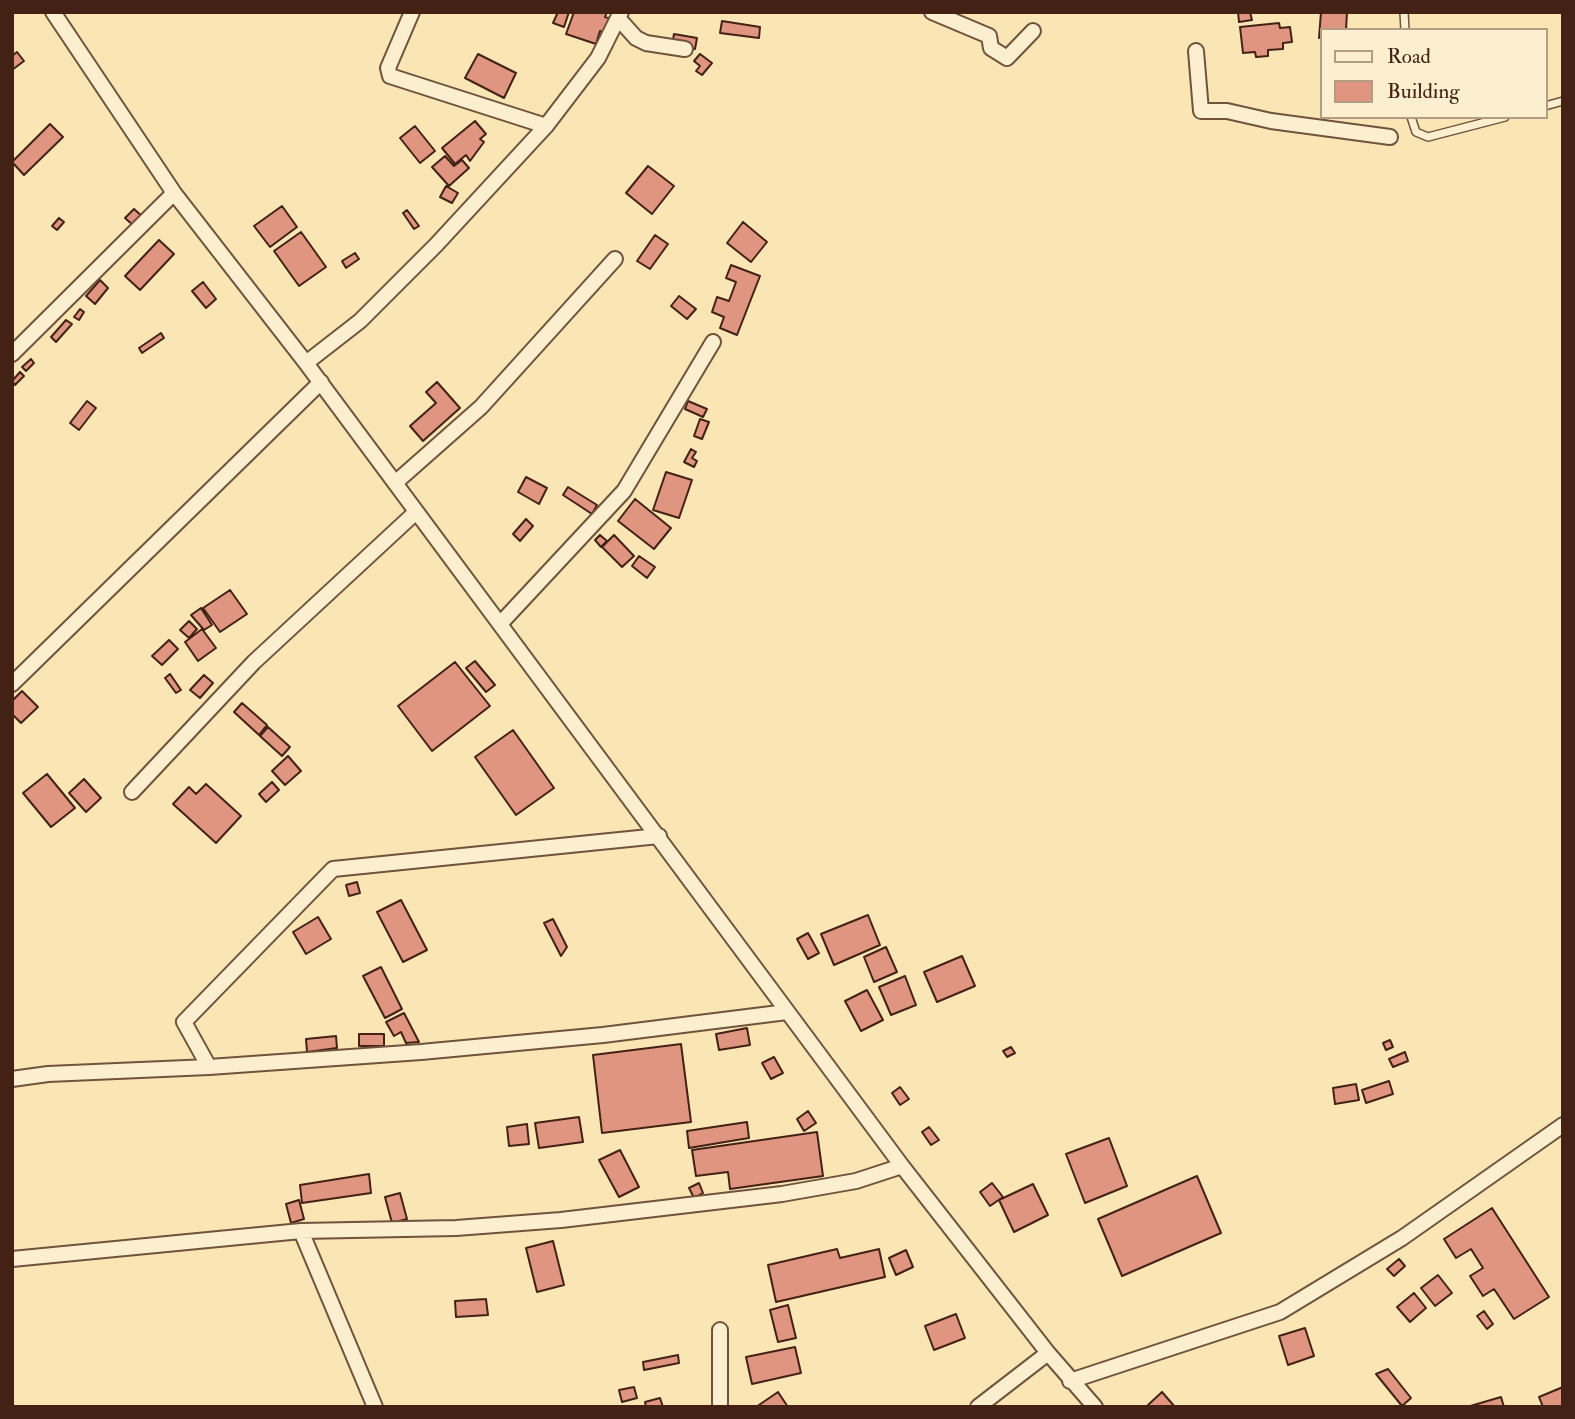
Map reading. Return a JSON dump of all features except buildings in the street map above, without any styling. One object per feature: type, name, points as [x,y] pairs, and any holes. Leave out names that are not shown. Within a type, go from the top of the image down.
[{"type":"street","points":[[52,12],[174,193],[321,382],[902,1166],[1070,1381],[1095,1407]]},
{"type":"street","points":[[412,12],[388,68],[390,76],[546,126]]},
{"type":"street","points":[[932,12],[989,36],[991,48],[1007,58],[1033,31]]},
{"type":"street","points":[[306,363],[370,311],[436,245],[546,126],[598,58],[620,15],[636,38],[646,43],[685,49]]},
{"type":"street","points":[[1196,51],[1201,111],[1227,111],[1271,121],[1390,137]]},
{"type":"street","points":[[12,354],[174,193]]},
{"type":"street","points":[[395,483],[481,407],[615,259]]},
{"type":"street","points":[[500,624],[624,491],[713,342]]},
{"type":"street","points":[[12,684],[321,382]]},
{"type":"street","points":[[132,792],[254,662],[416,512]]},
{"type":"street","points":[[209,1067],[184,1021],[332,869],[659,836]]},
{"type":"street","points":[[12,1079],[48,1074],[209,1067],[604,1035],[787,1012]]},
{"type":"street","points":[[1070,1381],[1280,1312],[1402,1238],[1563,1125]]},
{"type":"street","points":[[12,1259],[301,1231],[456,1228],[684,1207],[856,1181],[902,1166]]},
{"type":"street","points":[[301,1231],[374,1407]]},
{"type":"street","points":[[720,1331],[720,1407]]},
{"type":"street","points":[[978,1407],[1048,1353]]},
{"type":"lane","points":[[1412,119],[1416,132],[1428,137],[1497,119]]}]
